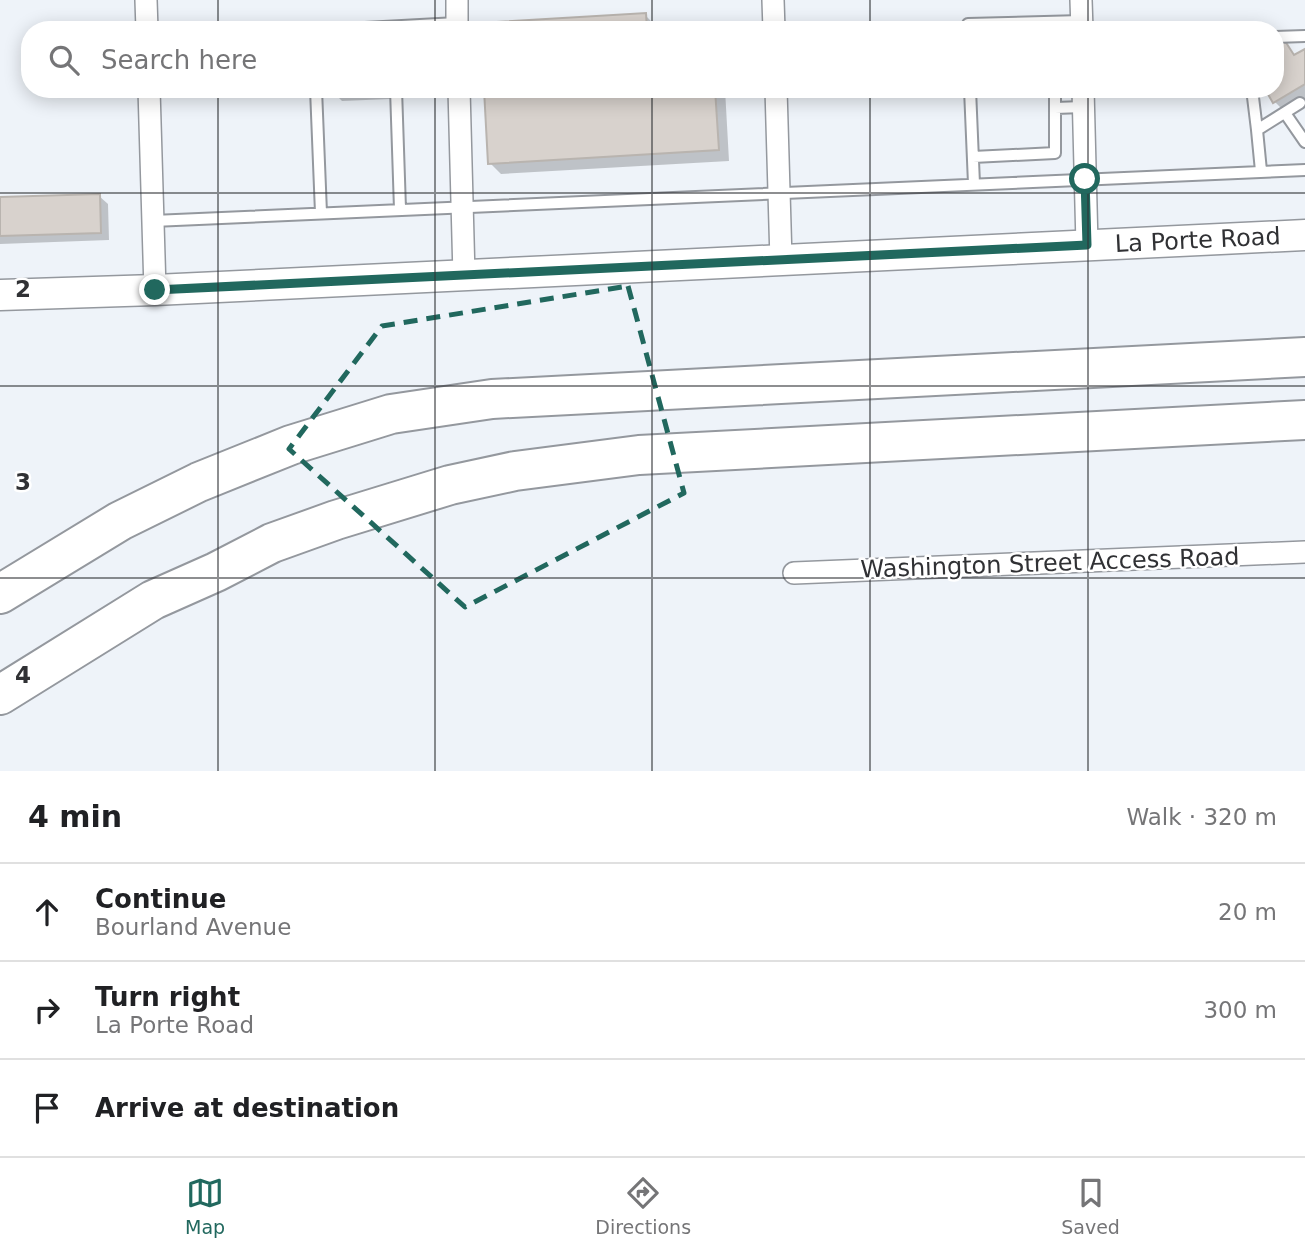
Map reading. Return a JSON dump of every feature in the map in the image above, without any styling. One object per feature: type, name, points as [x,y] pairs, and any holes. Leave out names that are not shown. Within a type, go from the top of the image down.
[{"type":"highway","points":[[0,594],[120,521],[198,482],[291,445],[391,414],[505,398],[1305,357]]},
{"type":"highway","points":[[0,695],[153,600],[216,572],[271,543],[336,520],[463,482],[515,471],[639,455],[1305,420]]},
{"type":"street","points":[[146,0],[147,21]]},
{"type":"street","points":[[457,0],[457,21]]},
{"type":"street","points":[[773,0],[774,21]]},
{"type":"street","points":[[149,98],[155,290]]},
{"type":"street","points":[[459,98],[464,276]]},
{"type":"street","points":[[776,98],[781,260]]},
{"type":"street","points":[[1083,98],[1087,245]]},
{"type":"street","name":"La Porte Road","points":[[0,295],[464,276],[1305,234]]},
{"type":"street","name":"Washington Street Access Road","points":[[794,573],[1305,552]]},
{"type":"lane","points":[[1284,37],[1305,36]]},
{"type":"lane","points":[[316,98],[321,213]]},
{"type":"lane","points":[[396,98],[400,209]]},
{"type":"lane","points":[[970,98],[974,184]]},
{"type":"lane","points":[[973,157],[1055,153],[1055,98]]},
{"type":"lane","points":[[1055,108],[1083,98]]},
{"type":"lane","points":[[1253,98],[1261,171]]},
{"type":"lane","points":[[1256,130],[1300,103]]},
{"type":"lane","points":[[1285,113],[1301,127],[1305,142]]},
{"type":"lane","points":[[153,221],[1305,170]]},
{"type":"highlighted area","points":[[628,286],[684,493],[465,607],[289,449],[382,326]]},
{"type":"building","points":[[646,13],[646,21],[513,21]]},
{"type":"building","points":[[1284,42],[1294,55],[1305,49],[1305,84],[1284,96]]},
{"type":"building","points":[[484,98],[716,98],[719,150],[488,164]]},
{"type":"building","points":[[100,194],[101,233],[0,236],[0,197]]},
{"type":"route","points":[[155,290],[1087,245],[1085,179]]}]
